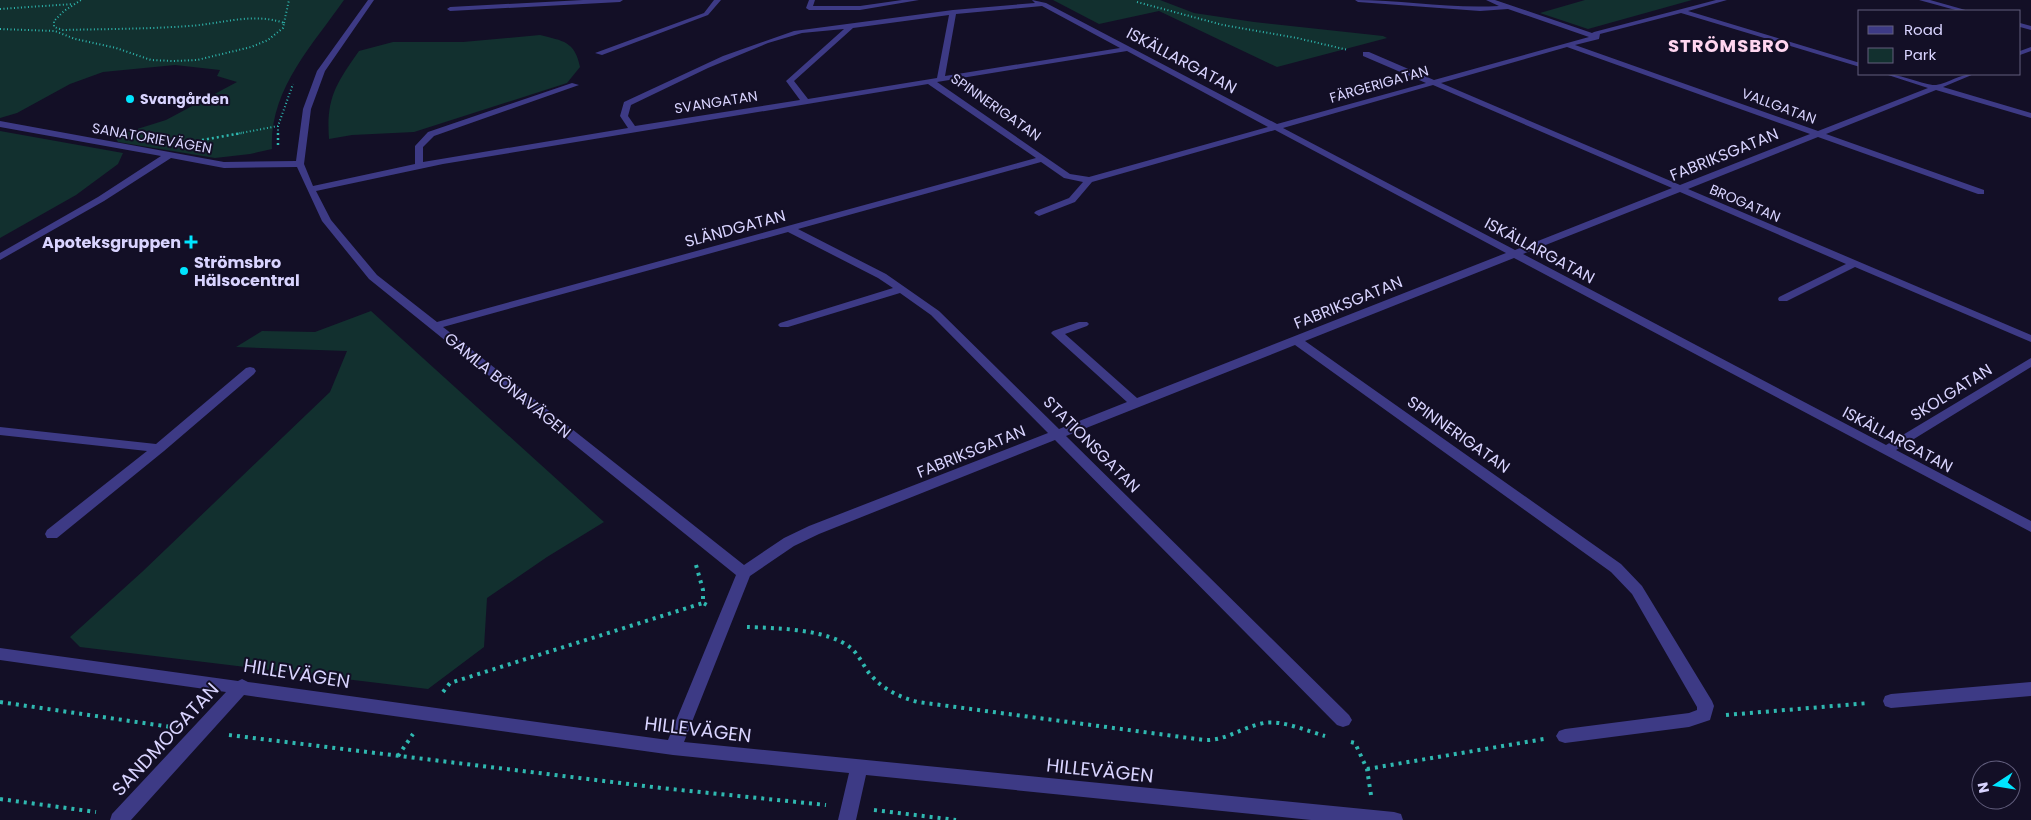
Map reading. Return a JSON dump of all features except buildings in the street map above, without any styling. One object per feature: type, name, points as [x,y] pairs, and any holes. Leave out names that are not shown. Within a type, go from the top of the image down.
[{"type":"street","name":"GAMLA BÖNAVÄGEN","points":[[371,0],[321,71],[307,109],[300,164],[310,189],[327,221],[353,256],[373,277],[744,574]]},
{"type":"street","points":[[463,8],[469,0]]},
{"type":"street","points":[[450,9],[537,2],[620,0]]},
{"type":"street","points":[[600,53],[706,14],[718,0]]},
{"type":"street","points":[[812,0],[809,8],[860,8],[916,0]]},
{"type":"street","points":[[1358,0],[1480,10],[1508,7]]},
{"type":"street","points":[[1488,0],[1596,37]]},
{"type":"street","name":"FÄRGERIGATAN","points":[[1043,159],[1067,176],[1089,180],[1596,37],[1596,33],[1669,12],[1682,12],[1724,0]]},
{"type":"street","points":[[1922,0],[1962,10]]},
{"type":"street","points":[[633,129],[624,116],[627,104],[741,51],[788,34],[1040,2]]},
{"type":"street","name":"ISKÄLLARGATAN","points":[[1040,2],[2031,527]]},
{"type":"street","points":[[940,81],[953,12]]},
{"type":"street","points":[[1682,12],[1858,64]]},
{"type":"street","points":[[806,102],[790,81],[851,26]]},
{"type":"street","name":"VALLGATAN","points":[[1567,45],[1981,192]]},
{"type":"street","name":"SVANGATAN","points":[[310,189],[419,166],[633,129],[940,81],[1128,49]]},
{"type":"street","name":"BROGATAN","points":[[1366,54],[1679,190],[2031,339]]},
{"type":"street","points":[[1892,75],[2031,116]]},
{"type":"street","name":"FABRIKSGATAN","points":[[744,574],[789,542],[814,530],[1968,75]]},
{"type":"street","name":"SPINNERIGATAN","points":[[931,82],[1043,159]]},
{"type":"street","points":[[419,166],[419,146],[431,134],[575,85]]},
{"type":"street","name":"SANATORIEVÄGEN","points":[[0,124],[224,165],[300,164]]},
{"type":"street","points":[[0,257],[101,199],[169,155]]},
{"type":"street","name":"SLÄNDGATAN","points":[[436,326],[1043,159]]},
{"type":"street","points":[[1038,213],[1072,200],[1089,180]]},
{"type":"street","name":"STATIONSGATAN","points":[[790,229],[860,264],[902,289],[950,327],[1343,720]]},
{"type":"street","points":[[1783,299],[1854,264]]},
{"type":"street","points":[[784,325],[902,289]]},
{"type":"street","points":[[1082,324],[1057,333],[1135,403]]},
{"type":"street","name":"SPINNERIGATAN","points":[[1296,340],[1602,557],[1625,576],[1637,590],[1700,694],[1706,710]]},
{"type":"street","name":"SKOLGATAN","points":[[1887,450],[2031,362]]},
{"type":"street","points":[[52,534],[159,448],[250,371]]},
{"type":"street","points":[[0,431],[159,448]]},
{"type":"street","points":[[673,748],[744,574]]},
{"type":"street","name":"HILLEVÄGEN","points":[[0,654],[242,686],[673,748],[1394,820]]},
{"type":"street","name":"SANDMOGATAN","points":[[121,818],[242,686]]},
{"type":"street","points":[[1891,701],[2031,689]]},
{"type":"street","points":[[1565,736],[1690,720],[1704,715],[1706,710]]},
{"type":"street","points":[[849,814],[859,768]]},
{"type":"path","points":[[81,0],[54,21],[54,27],[63,30],[133,29],[193,26],[256,19],[277,20],[284,24]]},
{"type":"path","points":[[0,29],[56,31],[75,39],[116,48],[151,60],[173,62],[197,60],[251,47],[268,40],[283,28],[289,0]]},
{"type":"path","points":[[1136,2],[1223,26],[1297,38],[1366,54]]},
{"type":"path","points":[[0,9],[74,4]]},
{"type":"path","points":[[450,683],[703,603]]},
{"type":"path","points":[[726,617],[745,627],[802,631],[845,644],[855,652],[873,677],[902,698],[1194,737],[1201,740],[1223,740],[1266,722],[1329,737]]},
{"type":"path","points":[[1706,710],[1724,716],[1891,701]]},
{"type":"path","points":[[0,702],[201,732],[642,785],[849,814],[956,820]]},
{"type":"path","points":[[1367,770],[1565,736]]},
{"type":"path","points":[[1346,741],[1355,743],[1367,770],[1374,818]]},
{"type":"path","points":[[0,799],[121,818]]},
{"type":"green space","points":[[0,0],[344,0],[306,52],[285,88],[277,107],[272,149],[250,154],[215,158],[118,142],[115,136],[166,120],[237,82],[217,76],[220,70],[175,65],[103,72],[70,84],[17,113],[0,118]]},
{"type":"green space","points":[[1053,0],[1160,0],[1194,13],[1387,38],[1277,67],[1159,11],[1099,24]]},
{"type":"green space","points":[[1585,0],[1692,0],[1588,29],[1540,13]]},
{"type":"green space","points":[[540,35],[561,41],[575,52],[580,67],[567,83],[414,132],[352,135],[329,139],[329,113],[334,92],[359,51],[393,42],[463,42]]},
{"type":"green space","points":[[0,131],[123,153],[118,164],[76,195],[0,238]]},
{"type":"green space","points":[[371,311],[604,522],[547,557],[487,598],[484,647],[428,689],[80,647],[70,637],[142,572],[330,392],[347,351],[236,347],[262,331],[315,332]]},
{"type":"place","name":"Svangården","points":[[130,99]]},
{"type":"place","name":"Apoteksgruppen","points":[[191,242]]},
{"type":"place","name":"Strömsbro Hälsocentral","points":[[184,271]]},
{"type":"district","name":"STRÖMSBRO","points":[[1729,46]]}]
